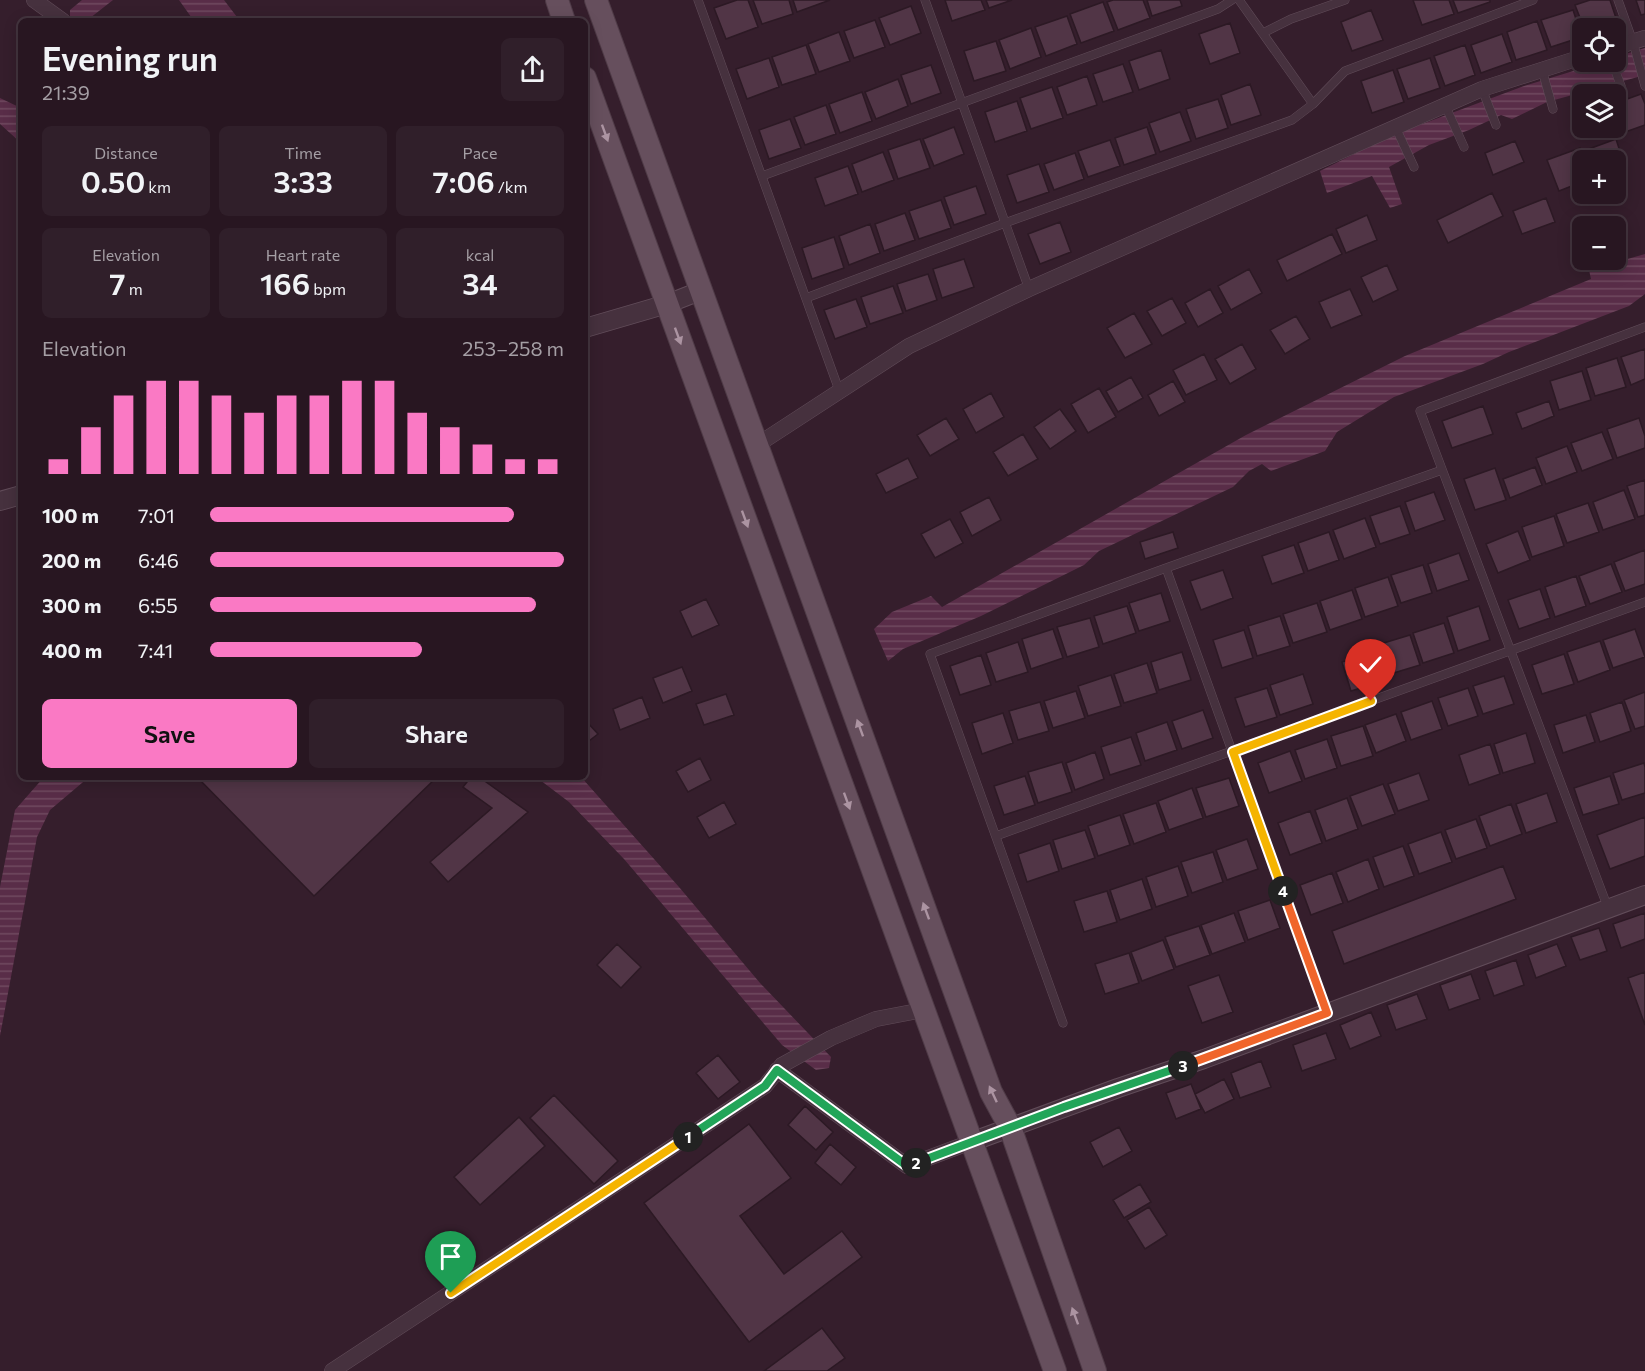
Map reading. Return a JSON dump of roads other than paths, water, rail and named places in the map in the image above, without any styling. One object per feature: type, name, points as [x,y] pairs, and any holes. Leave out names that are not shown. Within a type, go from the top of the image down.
[{"type":"main road","points":[[557,0],[563,18]]},
{"type":"main road","points":[[596,0],[991,1092],[1010,1127],[1095,1371]]},
{"type":"main road","points":[[588,86],[1055,1371]]},
{"type":"street","points":[[34,0],[59,18]]},
{"type":"street","points":[[757,445],[909,346],[1029,289],[1482,88],[1572,60]]},
{"type":"street","points":[[588,327],[667,304],[700,291]]},
{"type":"street","points":[[0,501],[18,496]]},
{"type":"street","points":[[777,1070],[907,1166],[1645,895]]},
{"type":"street","points":[[332,1371],[765,1086],[782,1065],[831,1038],[876,1019],[922,1010]]},
{"type":"lane","points":[[698,0],[839,390]]},
{"type":"lane","points":[[925,0],[1029,289]]},
{"type":"lane","points":[[762,176],[1218,9],[1232,0]]},
{"type":"lane","points":[[1239,0],[1313,104]]},
{"type":"lane","points":[[1263,33],[1291,19],[1345,0]]},
{"type":"lane","points":[[806,298],[1005,223],[1292,120],[1313,104],[1345,70],[1533,0]]},
{"type":"lane","points":[[1618,0],[1639,40],[1645,86]]},
{"type":"lane","points":[[1542,70],[1553,109]]},
{"type":"lane","points":[[1482,88],[1496,125]]},
{"type":"lane","points":[[1444,105],[1464,147]]},
{"type":"lane","points":[[1395,126],[1414,167]]},
{"type":"lane","points":[[1608,908],[1420,411],[1645,327]]},
{"type":"lane","points":[[1063,1023],[930,654],[1442,470]]},
{"type":"lane","points":[[1166,568],[1327,1013]]},
{"type":"lane","points":[[996,836],[1645,602]]}]
